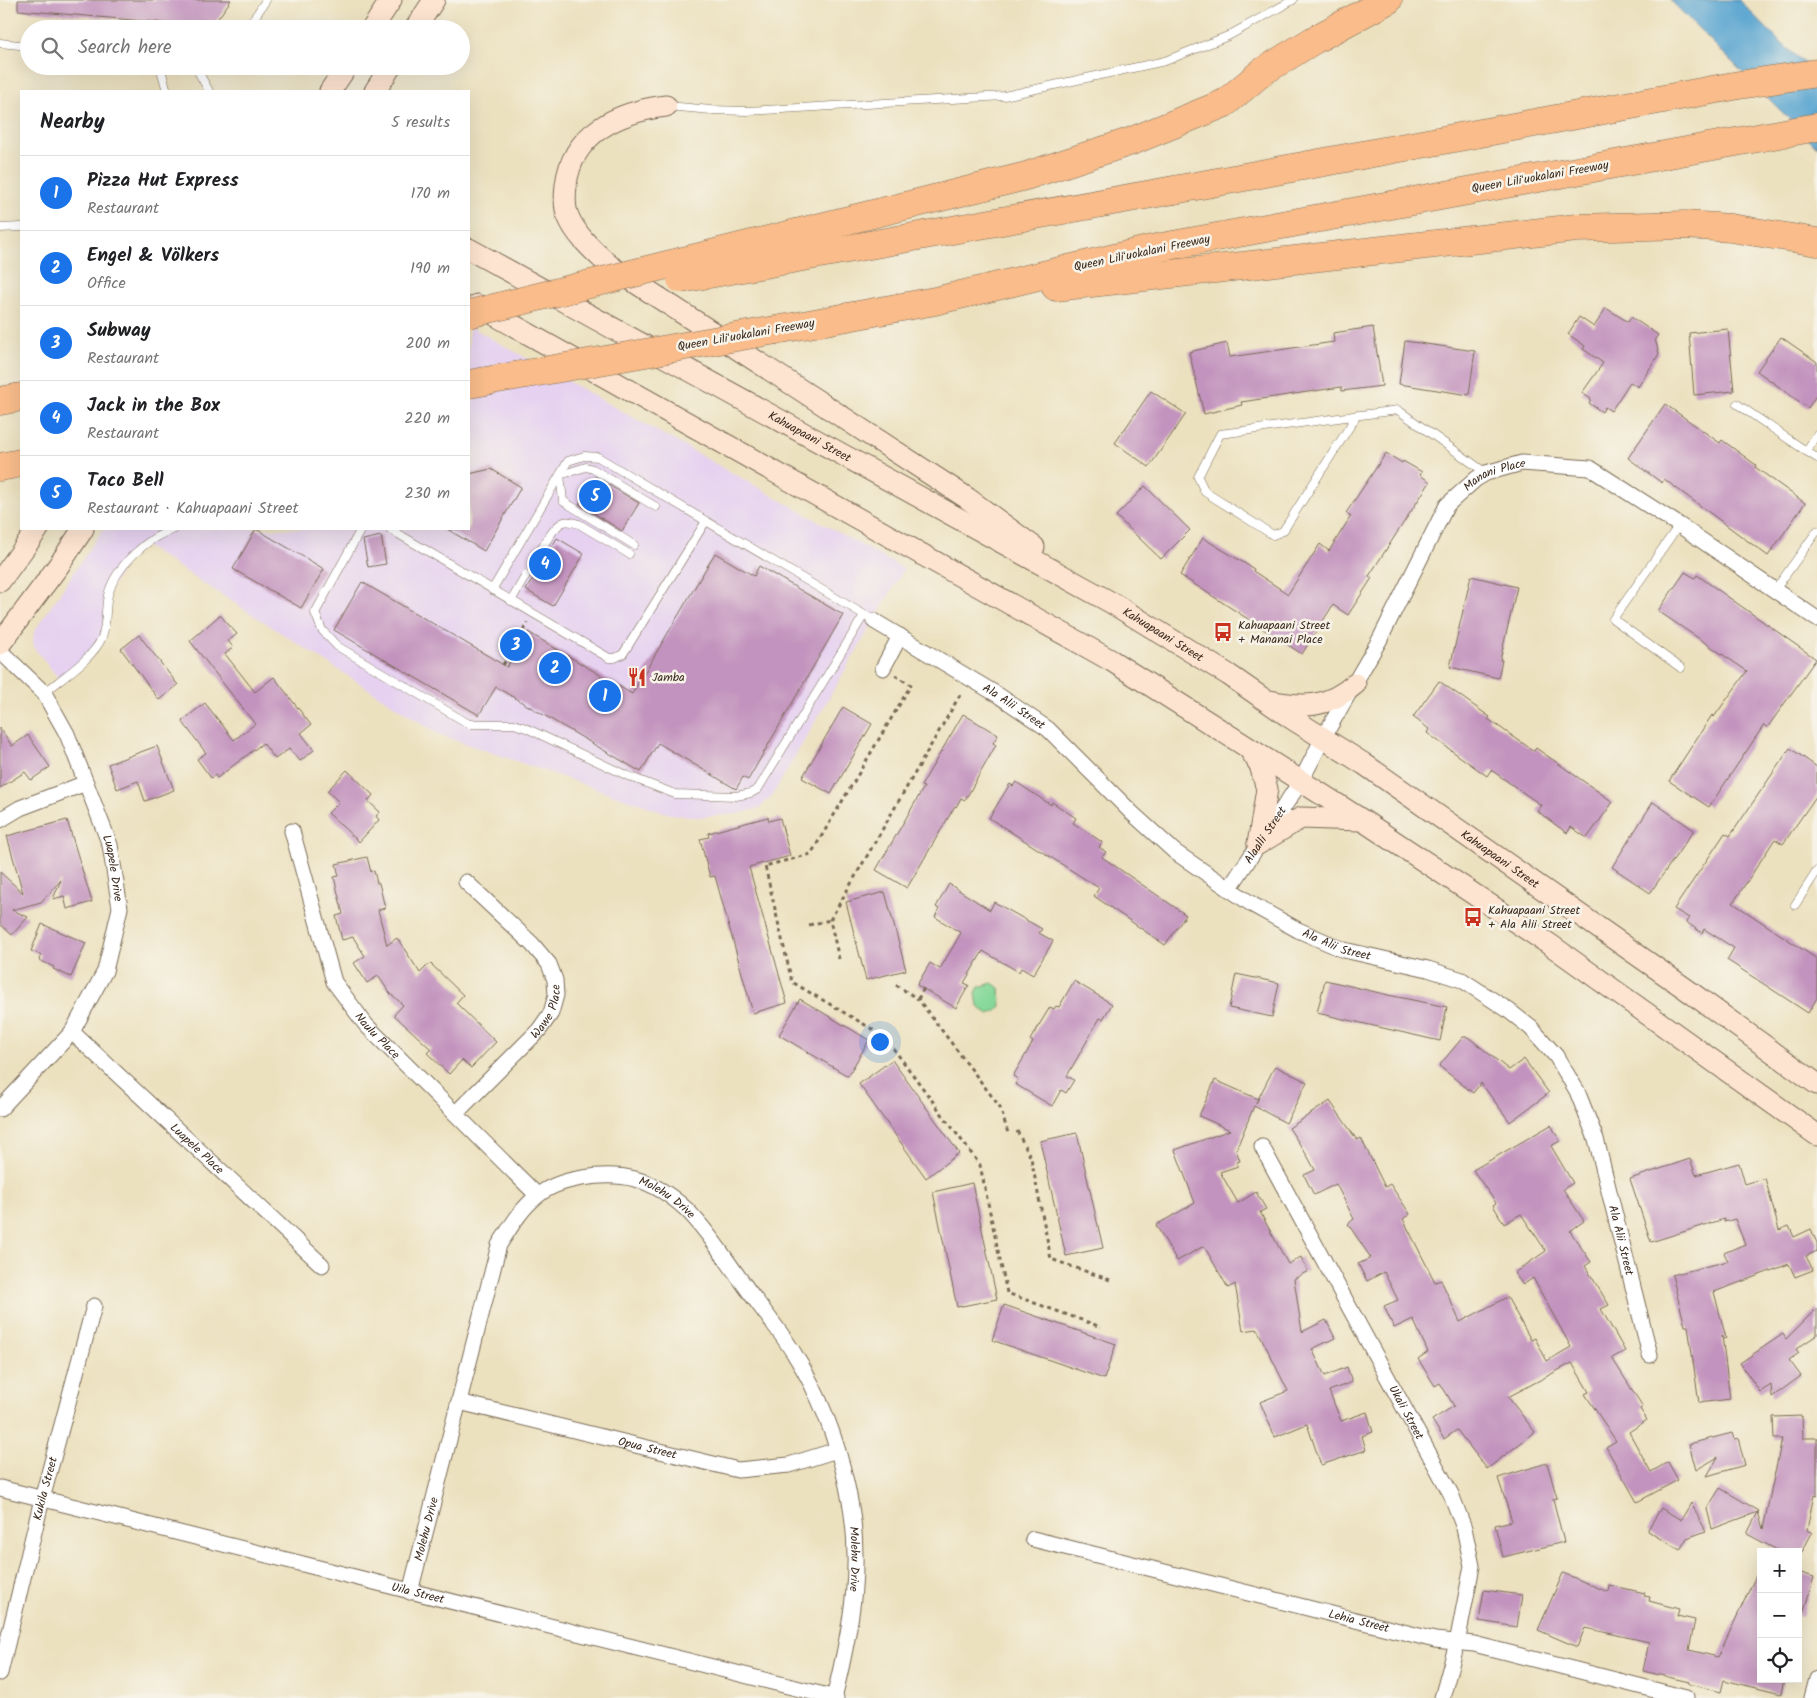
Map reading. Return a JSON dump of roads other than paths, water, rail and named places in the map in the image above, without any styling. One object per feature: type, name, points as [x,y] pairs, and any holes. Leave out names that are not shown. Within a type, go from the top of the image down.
[{"type":"highway","points":[[470,315],[1026,176],[1132,141],[1225,103],[1262,72],[1314,40],[1388,0]]},
{"type":"highway","points":[[470,315],[1174,190],[1817,72]]},
{"type":"highway","name":"Queen Liliʻuokalani Freeway","points":[[470,384],[935,300],[1151,249],[1817,127]]},
{"type":"highway","points":[[935,300],[1577,228],[1685,225],[1731,228],[1817,242]]},
{"type":"highway","points":[[0,401],[20,397]]},
{"type":"highway","points":[[0,467],[20,463]]},
{"type":"main road","points":[[378,20],[392,0]]},
{"type":"main road","points":[[421,20],[434,0]]},
{"type":"main road","points":[[331,90],[341,75]]},
{"type":"main road","points":[[376,90],[385,75]]},
{"type":"main road","points":[[666,106],[641,109],[618,117],[597,131],[578,149],[568,171],[565,196],[568,216],[583,239],[610,266],[967,498],[1112,603]]},
{"type":"main road","name":"Kahuapaani Street","points":[[470,250],[1112,603],[1230,675],[1288,716],[1364,764],[1678,983],[1817,1084]]},
{"type":"main road","points":[[470,302],[1112,662],[1362,820],[1552,946],[1817,1134]]},
{"type":"main road","points":[[0,582],[37,530]]},
{"type":"main road","points":[[0,644],[59,565],[82,530]]},
{"type":"main road","points":[[1265,700],[1294,706],[1332,701],[1356,684]]},
{"type":"main road","points":[[1250,750],[1260,765],[1267,789],[1258,844]]},
{"type":"main road","points":[[1258,844],[1301,818],[1362,820]]},
{"type":"street","name":"Manani Place","points":[[1301,781],[1323,738],[1356,684],[1380,639],[1446,505],[1476,479],[1486,473],[1522,463],[1590,468],[1679,525],[1817,619]]},
{"type":"street","name":"Ala Alii Street","points":[[869,618],[998,695],[1048,729],[1132,813],[1168,845],[1215,877],[1229,890],[1253,905],[1298,930],[1344,950],[1428,969],[1462,980],[1508,1010],[1531,1028],[1545,1042],[1564,1068],[1577,1091],[1596,1139],[1650,1355]]},
{"type":"street","points":[[888,671],[900,636]]},
{"type":"street","name":"Luapele Drive","points":[[0,650],[44,693],[67,734],[110,845],[120,908],[105,970],[72,1032],[0,1109]]},
{"type":"street","name":"Alaalli Street","points":[[1229,890],[1301,781]]},
{"type":"street","points":[[0,820],[20,808],[86,784]]},
{"type":"street","name":"Naulu Place","points":[[292,831],[334,982],[366,1025],[537,1196]]},
{"type":"street","name":"Wawe Place","points":[[456,1113],[540,1030],[551,1013],[556,995],[555,980],[548,964],[532,944],[466,882]]},
{"type":"street","name":"Luapele Place","points":[[72,1032],[322,1265]]},
{"type":"street","name":"Ukali Street","points":[[1262,1147],[1456,1504],[1464,1528],[1472,1566],[1457,1643],[1442,1698]]},
{"type":"street","name":"Molehu Drive","points":[[410,1592],[499,1245],[518,1215],[537,1196],[559,1184],[577,1179],[614,1176],[635,1179],[669,1195],[687,1210],[704,1230],[794,1354],[811,1383],[828,1419],[847,1486],[853,1521],[855,1553],[852,1616],[835,1698]]},
{"type":"street","name":"Kukila Street","points":[[0,1673],[42,1499],[94,1306]]},
{"type":"street","name":"Opua Street","points":[[459,1402],[738,1470],[789,1465],[837,1450]]},
{"type":"street","name":"Uila Street","points":[[0,1488],[835,1698]]},
{"type":"street","name":"Lehia Street","points":[[1033,1539],[1435,1640],[1474,1644],[1661,1694],[1686,1698]]},
{"type":"street","points":[[1812,1698],[1817,1679]]},
{"type":"lane","points":[[253,20],[266,0]]},
{"type":"lane","points":[[666,106],[747,111],[1004,96],[1164,61],[1228,36],[1293,0]]},
{"type":"lane","points":[[0,43],[20,45]]},
{"type":"lane","points":[[163,75],[167,90]]},
{"type":"lane","points":[[199,75],[208,90]]},
{"type":"lane","points":[[0,228],[20,229]]},
{"type":"lane","points":[[1737,404],[1817,458]]},
{"type":"lane","points":[[1357,415],[1283,531],[1273,535],[1205,492],[1198,477],[1220,434],[1357,415],[1398,410],[1486,473]]},
{"type":"lane","points":[[1806,451],[1817,435]]},
{"type":"lane","points":[[360,530],[315,613],[322,630],[338,646],[469,724],[514,724],[526,728],[628,776],[675,794],[736,796],[758,789],[869,618],[598,457],[584,456],[568,461],[492,590]]},
{"type":"lane","points":[[560,475],[586,467],[593,469],[656,507]]},
{"type":"lane","points":[[560,475],[564,501]]},
{"type":"lane","points":[[548,493],[634,545]]},
{"type":"lane","points":[[392,530],[609,658],[615,658],[623,654],[706,521]]},
{"type":"lane","points":[[535,560],[555,528],[564,522],[579,524],[629,554]]},
{"type":"lane","points":[[1679,525],[1613,619],[1681,668]]},
{"type":"lane","points":[[44,693],[86,658],[102,637],[108,593],[126,562],[144,545],[172,530]]},
{"type":"lane","points":[[1775,590],[1817,531]]},
{"type":"lane","points":[[511,601],[526,574]]},
{"type":"lane","points":[[1795,905],[1816,874]]},
{"type":"water","points":[[1670,0],[1739,0],[1779,41],[1817,74],[1817,147]]},
{"type":"place","name":"Taco Bell","points":[[595,496]]},
{"type":"place","name":"Jack in the Box","points":[[545,564]]},
{"type":"place","name":"Kahuapaani Street + Mananai Place","points":[[1223,632]]},
{"type":"place","name":"Subway","points":[[516,645]]},
{"type":"place","name":"Engel & Völkers","points":[[555,668]]},
{"type":"place","name":"Jamba","points":[[637,677]]},
{"type":"place","name":"Pizza Hut Express","points":[[605,696]]},
{"type":"place","name":"Kahuapaani Street + Ala Alii Street","points":[[1473,917]]}]
